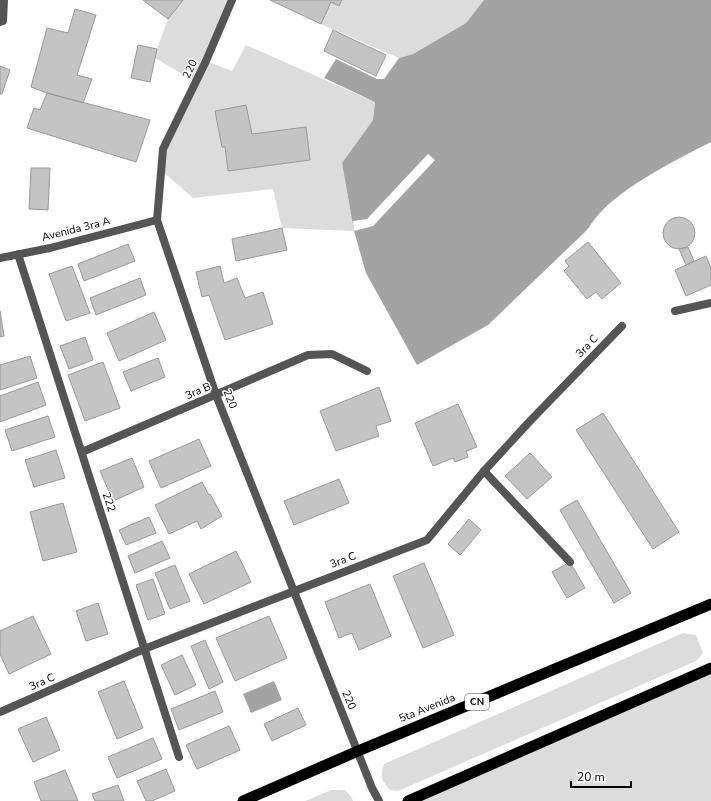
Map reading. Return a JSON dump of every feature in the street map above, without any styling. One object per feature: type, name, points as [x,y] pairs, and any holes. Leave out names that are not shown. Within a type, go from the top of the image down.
[{"type":"highway","name":"5ta Avenida","points":[[243,801],[358,751],[711,604]]},
{"type":"highway","points":[[408,801],[711,668]]},
{"type":"street","points":[[0,22],[3,21],[4,0]]},
{"type":"street","name":"220","points":[[232,0],[206,61],[163,149],[157,220],[216,395],[372,788],[379,801]]},
{"type":"street","name":"Avenida 3ra A","points":[[0,258],[50,248],[157,220]]},
{"type":"street","name":"222","points":[[18,254],[179,757]]},
{"type":"street","points":[[675,311],[711,303]]},
{"type":"street","name":"3ra C","points":[[0,712],[144,649],[427,540],[484,471],[622,326]]},
{"type":"street","name":"3ra B","points":[[82,452],[308,355],[332,354],[367,371]]},
{"type":"street","points":[[484,471],[570,562]]},
{"type":"shaded area","points":[[183,0],[232,0],[206,61],[232,71],[246,45],[375,102],[373,120],[342,163],[354,231],[282,228],[273,189],[193,198],[161,170],[163,149],[196,82],[155,58],[168,19]]},
{"type":"shaded area","points":[[342,0],[484,0],[466,23],[413,54],[399,58],[321,24],[331,2]]},
{"type":"shaded area","points":[[484,0],[711,0],[711,142],[652,173],[624,192],[611,202],[587,230],[488,325],[417,365],[366,273],[354,231],[342,163],[373,120],[375,102],[324,78],[336,59],[377,79],[384,79],[399,58],[413,54],[466,23]]},
{"type":"shaded area","points":[[683,633],[696,635],[703,653],[696,661],[398,791],[390,790],[383,781],[382,772],[384,764]]},
{"type":"shaded area","points":[[711,668],[711,801],[408,801]]},
{"type":"shaded area","points":[[274,681],[282,700],[251,713],[243,694]]},
{"type":"shaded area","points":[[331,790],[345,790],[353,801],[305,801]]},
{"type":"pier","points":[[428,154],[435,160],[373,226],[354,231],[353,221],[367,219]]},
{"type":"building","points":[[143,0],[183,0],[168,19]]},
{"type":"building","points":[[270,0],[342,0],[339,6],[331,2],[321,24]]},
{"type":"building","points":[[75,9],[96,15],[77,75],[92,79],[83,103],[31,87],[47,28],[68,33]]},
{"type":"building","points":[[333,30],[386,55],[376,76],[324,51]]},
{"type":"building","points":[[138,45],[157,49],[150,82],[131,78]]},
{"type":"building","points":[[0,66],[10,70],[2,94],[0,94]]},
{"type":"building","points":[[47,93],[150,120],[136,162],[27,128],[34,108],[40,110]]},
{"type":"building","points":[[246,105],[252,134],[306,127],[310,160],[228,171],[225,147],[222,147],[215,111]]},
{"type":"building","points":[[31,168],[50,168],[48,210],[29,209]]},
{"type":"building","points":[[676,217],[682,217],[692,224],[695,233],[694,239],[688,246],[682,249],[676,249],[666,242],[663,236],[663,230],[670,220]]},
{"type":"building","points":[[282,228],[287,250],[236,261],[232,239]]},
{"type":"building","points":[[588,242],[621,283],[602,299],[596,292],[587,299],[564,271],[569,266],[565,261]]},
{"type":"building","points":[[128,244],[135,261],[84,281],[78,264]]},
{"type":"building","points":[[688,247],[694,261],[686,265],[679,249]]},
{"type":"building","points":[[706,256],[711,268],[711,285],[686,296],[675,270]]},
{"type":"building","points":[[72,266],[90,313],[66,321],[49,274]]},
{"type":"building","points":[[220,266],[224,283],[237,278],[245,298],[263,292],[273,324],[225,340],[209,295],[202,297],[196,272]]},
{"type":"building","points":[[140,278],[146,295],[96,315],[90,298]]},
{"type":"building","points":[[0,311],[4,336],[0,337]]},
{"type":"building","points":[[154,312],[166,340],[119,361],[107,333]]},
{"type":"building","points":[[85,337],[93,360],[69,369],[60,346]]},
{"type":"building","points":[[30,356],[37,378],[0,390],[0,365]]},
{"type":"building","points":[[158,358],[165,377],[131,391],[123,372]]},
{"type":"building","points":[[103,362],[120,408],[85,421],[68,375]]},
{"type":"building","points":[[38,382],[46,405],[0,422],[0,396]]},
{"type":"building","points":[[379,387],[391,421],[376,426],[379,436],[336,451],[320,411]]},
{"type":"building","points":[[458,404],[477,447],[466,451],[468,457],[455,462],[453,458],[433,466],[415,423]]},
{"type":"building","points":[[603,413],[679,532],[653,549],[576,430]]},
{"type":"building","points":[[48,416],[55,437],[12,451],[5,430]]},
{"type":"building","points":[[199,439],[211,466],[161,488],[149,461]]},
{"type":"building","points":[[56,450],[65,478],[34,487],[25,460]]},
{"type":"building","points":[[530,453],[552,477],[527,499],[505,476]]},
{"type":"building","points":[[132,458],[144,487],[113,501],[100,471]]},
{"type":"building","points":[[339,479],[349,503],[294,525],[284,501]]},
{"type":"building","points":[[202,482],[222,516],[201,529],[197,521],[169,534],[155,505]]},
{"type":"building","points":[[577,500],[631,593],[614,603],[560,510]]},
{"type":"building","points":[[63,503],[77,552],[43,561],[30,512]]},
{"type":"building","points":[[149,517],[156,533],[126,545],[119,530]]},
{"type":"building","points":[[469,519],[481,530],[460,555],[448,544]]},
{"type":"building","points":[[162,541],[170,558],[135,573],[128,556]]},
{"type":"building","points":[[236,551],[251,582],[204,604],[189,574]]},
{"type":"building","points":[[570,562],[585,588],[567,598],[552,572]]},
{"type":"building","points":[[424,563],[454,635],[423,648],[393,576]]},
{"type":"building","points":[[175,565],[190,601],[170,609],[155,573]]},
{"type":"building","points":[[153,579],[165,614],[148,620],[136,585]]},
{"type":"building","points":[[370,584],[391,636],[359,650],[352,633],[339,638],[325,602]]},
{"type":"building","points":[[98,603],[108,634],[86,641],[76,611]]},
{"type":"building","points":[[33,616],[51,654],[9,674],[0,654],[0,631]]},
{"type":"building","points":[[269,616],[287,658],[235,681],[216,638]]},
{"type":"building","points":[[205,640],[223,682],[209,689],[191,646]]},
{"type":"building","points":[[182,655],[196,685],[175,695],[161,665]]},
{"type":"building","points":[[124,681],[143,728],[117,739],[98,692]]},
{"type":"building","points":[[215,691],[223,712],[179,730],[171,709]]},
{"type":"building","points":[[298,708],[306,725],[272,741],[264,724]]},
{"type":"building","points":[[46,717],[60,750],[33,762],[18,729]]},
{"type":"building","points":[[229,726],[240,750],[197,769],[186,745]]},
{"type":"building","points":[[153,738],[162,759],[117,778],[108,757]]},
{"type":"building","points":[[166,769],[175,791],[152,801],[146,801],[137,781]]},
{"type":"building","points":[[65,770],[78,801],[41,801],[34,782]]},
{"type":"building","points":[[118,785],[124,801],[95,801],[92,794]]}]
